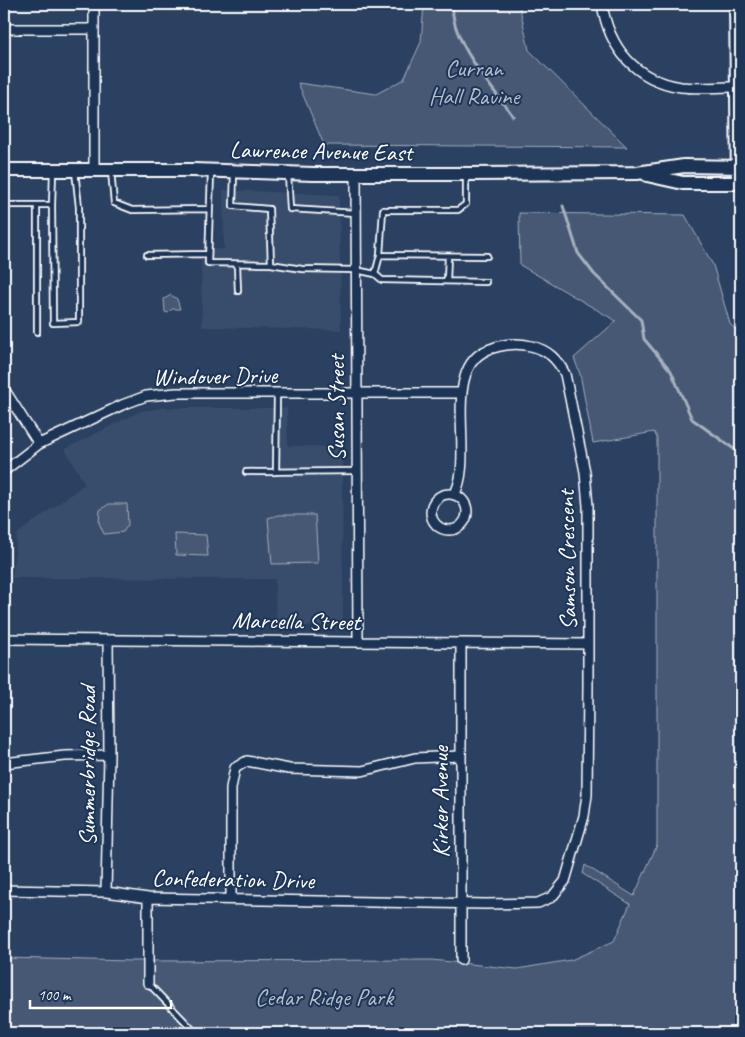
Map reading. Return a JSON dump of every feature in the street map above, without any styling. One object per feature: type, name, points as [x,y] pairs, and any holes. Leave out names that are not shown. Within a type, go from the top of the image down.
[{"type":"main road","points":[[736,4],[739,183]]},
{"type":"main road","name":"Lawrence Avenue East","points":[[4,170],[112,169],[356,174],[466,174],[637,173],[684,166],[739,167]]},
{"type":"main road","name":"Lawrence Avenue East","points":[[637,173],[683,183],[739,183]]},
{"type":"street","points":[[94,4],[94,169]]},
{"type":"street","points":[[602,4],[608,32],[612,41],[620,52],[641,71],[660,82],[679,87],[738,88]]},
{"type":"street","points":[[4,29],[93,29]]},
{"type":"street","name":"Susan Street","points":[[356,174],[358,642]]},
{"type":"street","name":"Samson Crescent","points":[[454,495],[459,487],[461,471],[462,393],[469,368],[475,358],[485,350],[507,345],[530,346],[547,352],[558,360],[565,374],[588,489],[586,806],[565,881],[552,897],[538,904],[461,904]]},
{"type":"street","points":[[4,389],[39,444]]},
{"type":"street","name":"Windover Drive","points":[[4,471],[39,444],[122,405],[146,396],[176,393],[356,394]]},
{"type":"street","points":[[356,394],[462,393]]},
{"type":"street","points":[[442,495],[454,495],[464,502],[467,514],[462,525],[457,529],[446,530],[440,528],[432,520],[431,508],[433,502],[442,495]]},
{"type":"street","name":"Marcella Street","points":[[4,639],[587,644]]},
{"type":"street","name":"Summerbridge Road","points":[[106,892],[109,755],[108,640]]},
{"type":"street","name":"Kirker Avenue","points":[[461,643],[461,960]]},
{"type":"street","points":[[4,763],[65,756],[109,755]]},
{"type":"street","points":[[231,898],[230,788],[231,778],[237,766],[247,761],[254,761],[289,769],[362,770],[384,767],[415,758],[460,756]]},
{"type":"street","name":"Confederation Drive","points":[[4,890],[106,892],[148,898],[231,898],[461,904]]},
{"type":"street","points":[[148,898],[148,983]]},
{"type":"lane","points":[[52,169],[53,323],[79,322],[79,207],[75,169]]},
{"type":"lane","points":[[112,169],[112,194],[114,203],[120,207],[132,210],[208,209]]},
{"type":"lane","points":[[211,170],[208,209],[208,263],[237,265],[271,264],[302,269],[356,270],[375,274],[382,280],[486,282]]},
{"type":"lane","points":[[234,171],[233,206],[270,209],[271,264]]},
{"type":"lane","points":[[288,172],[288,206],[290,209],[356,213]]},
{"type":"lane","points":[[375,274],[380,255],[383,210],[458,210],[466,204],[466,174]]},
{"type":"lane","points":[[4,205],[52,205]]},
{"type":"lane","points":[[37,205],[37,332]]},
{"type":"lane","points":[[147,254],[208,254]]},
{"type":"lane","points":[[380,255],[488,256]]},
{"type":"lane","points":[[447,281],[448,256]]},
{"type":"lane","points":[[237,265],[238,291]]},
{"type":"lane","points":[[276,472],[277,394]]},
{"type":"lane","points":[[246,472],[356,471]]},
{"type":"lane","points":[[148,983],[196,1033]]},
{"type":"shaded area","points":[[223,190],[339,195],[341,330],[202,327],[201,250],[224,249]]},
{"type":"shaded area","points":[[163,408],[287,408],[288,446],[342,447],[343,626],[276,626],[275,579],[12,578],[17,534],[85,484],[65,449],[141,411]]},
{"type":"green space","name":"Curran Hall Ravine","points":[[424,4],[519,4],[529,50],[627,147],[324,145],[298,83],[376,94],[404,79],[421,42]]},
{"type":"green space","name":"Cedar Ridge Park","points":[[519,213],[685,215],[713,265],[730,324],[741,335],[741,1033],[6,1033],[4,1031],[4,958],[132,961],[432,960],[517,969],[571,960],[614,941],[630,904],[583,874],[585,865],[634,896],[657,845],[657,438],[654,432],[593,443],[580,374],[574,358],[616,321],[520,265]]},
{"type":"green space","points":[[171,295],[177,299],[180,309],[172,309],[168,313],[165,312],[164,299]]},
{"type":"green space","points":[[109,504],[127,504],[128,525],[123,532],[104,534],[99,523],[100,510]]},
{"type":"green space","points":[[278,515],[315,515],[318,563],[272,564],[268,518]]},
{"type":"green space","points":[[175,534],[206,535],[208,556],[176,555]]},
{"type":"waterway","points":[[453,4],[453,18],[465,48],[484,78],[513,116]]},
{"type":"waterway","points":[[563,206],[578,253],[594,274],[641,320],[644,339],[671,371],[692,419],[741,454]]}]
